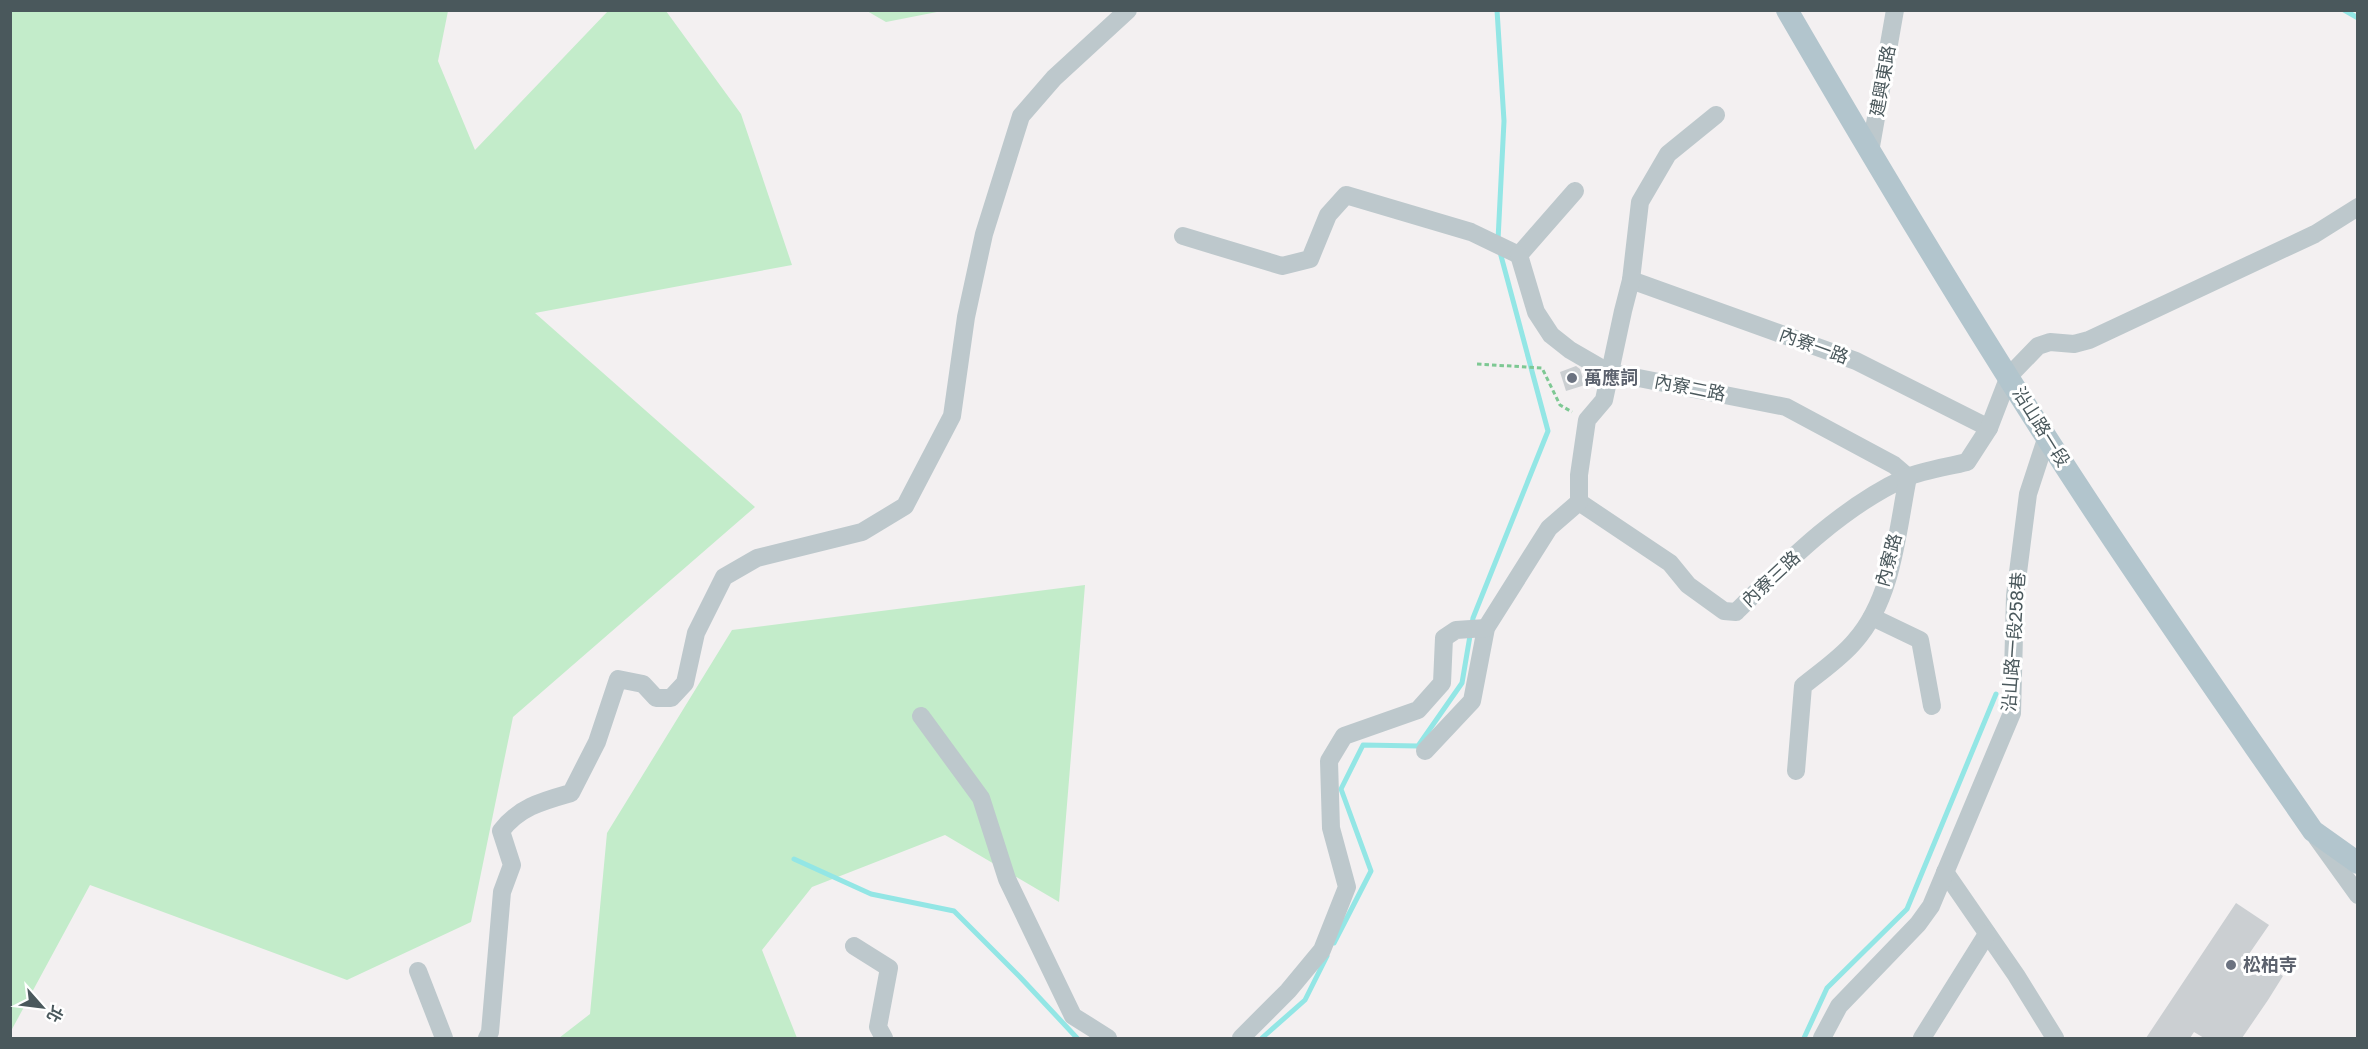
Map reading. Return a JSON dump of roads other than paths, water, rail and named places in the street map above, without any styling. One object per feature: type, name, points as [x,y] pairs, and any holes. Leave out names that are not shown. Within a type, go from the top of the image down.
[{"type":"main road","name":"沿山路一段","points":[[1787,10],[1870,152],[1992,352],[2090,504],[2313,831]]},
{"type":"main road","points":[[2313,831],[2358,863]]},
{"type":"street","points":[[487,1038],[490,1032],[502,892],[512,865],[501,831],[510,819],[532,804],[571,792],[597,742],[618,680],[643,684],[656,698],[671,698],[685,683],[696,633],[724,577],[757,558],[862,532],[905,506],[952,416],[966,317],[984,234],[1021,116],[1054,78],[1128,10]]},
{"type":"street","name":"建興東路","points":[[1870,152],[1895,10]]},
{"type":"street","points":[[1425,751],[1472,701],[1485,628],[1549,528],[1579,502],[1579,475],[1587,420],[1604,400],[1608,372],[1631,280],[1640,202],[1668,154],[1716,115]]},
{"type":"street","points":[[1183,236],[1282,266],[1310,259],[1328,215],[1346,195],[1472,232],[1516,253],[1575,191]]},
{"type":"street","points":[[1908,477],[1967,462],[1989,428],[2009,376],[2038,346],[2050,342],[2074,344],[2089,340],[2315,234],[2358,207]]},
{"type":"street","name":"內寮二路","points":[[1516,253],[1536,312],[1551,335],[1570,350],[1608,372],[1786,406],[1894,465],[1908,477]]},
{"type":"street","name":"內寮一路","points":[[1631,280],[1856,361],[1989,428]]},
{"type":"street","name":"沿山路一段258巷","points":[[1822,1038],[1839,1006],[1918,924],[1931,906],[2012,713],[2015,596],[2026,506],[2047,436]]},
{"type":"street","name":"內寮三路","points":[[1579,502],[1670,562],[1688,585],[1724,611],[1736,612],[1793,557],[1849,512],[1908,477]]},
{"type":"street","name":"內寮路","points":[[1796,771],[1803,686],[1854,642],[1872,617],[1891,564],[1908,477]]},
{"type":"street","points":[[1872,617],[1920,640],[1932,706]]},
{"type":"street","points":[[1241,1038],[1288,991],[1323,950],[1347,887],[1331,828],[1329,761],[1344,736],[1418,710],[1442,683],[1444,638],[1459,630],[1485,628]]},
{"type":"street","points":[[921,716],[981,798],[1006,879],[1073,1016],[1108,1038]]},
{"type":"street","points":[[2313,831],[2358,895]]},
{"type":"street","points":[[1945,872],[2016,975],[2055,1038]]},
{"type":"street","points":[[1922,1038],[1987,934]]},
{"type":"street","points":[[854,946],[889,968],[878,1027],[884,1038]]},
{"type":"street","points":[[418,971],[444,1038]]},
{"type":"waterway","points":[[1497,10],[1504,121],[1498,240]]},
{"type":"waterway","points":[[2344,10],[2358,18]]},
{"type":"waterway","points":[[1334,943],[1371,871],[1341,789],[1363,745],[1418,746],[1462,683],[1473,618],[1548,431],[1500,252]]},
{"type":"waterway","points":[[1804,1038],[1827,988],[1907,909],[1996,694]]},
{"type":"waterway","points":[[794,859],[871,894],[954,911],[1077,1038]]},
{"type":"waterway","points":[[1262,1038],[1305,1000],[1327,956]]},
{"type":"place","name":"萬應詞","points":[[1572,378]]},
{"type":"place","name":"松柏寺","points":[[2231,965]]}]
